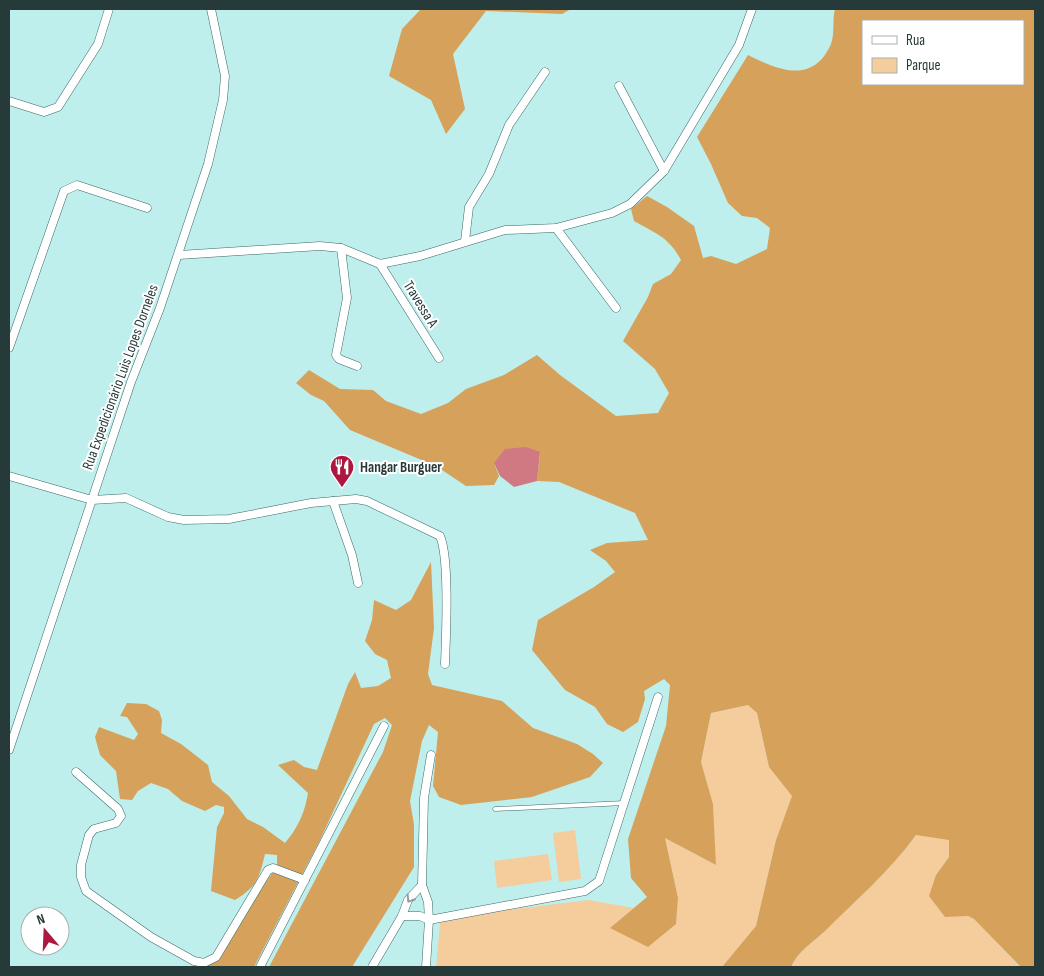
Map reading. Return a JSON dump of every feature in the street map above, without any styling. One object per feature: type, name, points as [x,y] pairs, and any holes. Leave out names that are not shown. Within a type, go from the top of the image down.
[{"type":"street","points":[[9,101],[44,112],[58,107],[98,44],[108,9]]},
{"type":"street","name":"Rua Expedicionário Luis Lopes Dorneles","points":[[9,750],[131,382],[179,255],[208,164],[223,100],[226,76],[211,9]]},
{"type":"street","points":[[179,255],[320,246],[341,248],[380,264],[420,256],[505,230],[556,228],[618,210],[630,204],[664,171],[740,45],[752,9]]},
{"type":"street","points":[[465,241],[469,207],[489,174],[509,125],[545,72]]},
{"type":"street","points":[[619,86],[664,171]]},
{"type":"street","points":[[9,348],[64,191],[71,186],[77,185],[147,208]]},
{"type":"street","points":[[556,228],[616,308]]},
{"type":"street","points":[[341,248],[347,298],[336,355],[340,359],[357,366]]},
{"type":"street","name":"Travessa A","points":[[380,264],[439,358]]},
{"type":"street","points":[[9,476],[92,500],[126,498],[168,516],[184,520],[229,519],[311,503],[356,499],[367,501],[440,536],[443,543],[446,582],[445,664]]},
{"type":"street","points":[[333,501],[352,555],[358,582]]},
{"type":"street","points":[[402,916],[420,916],[429,920],[585,891],[599,881],[658,697]]},
{"type":"street","points":[[260,967],[384,726]]},
{"type":"street","points":[[426,967],[429,920],[428,902],[422,884],[424,798],[431,755]]},
{"type":"street","points":[[76,772],[118,809],[121,816],[116,823],[94,830],[89,835],[81,865],[81,877],[86,890],[151,937],[194,961],[204,963],[216,958],[268,870],[273,868],[306,880]]},
{"type":"street","points":[[372,967],[402,916],[408,900],[422,884]]},
{"type":"lane","points":[[495,809],[625,803]]},
{"type":"green space","points":[[748,705],[757,713],[769,767],[792,796],[776,840],[756,926],[722,967],[436,967],[440,923],[449,917],[588,900],[634,908],[610,928],[649,946],[676,924],[678,898],[665,838],[716,865],[713,804],[701,762],[711,713]]},
{"type":"green space","points":[[575,830],[581,879],[559,882],[553,833]]},
{"type":"green space","points":[[916,835],[949,839],[949,857],[936,875],[968,916],[974,919],[1020,966],[1025,967],[791,967],[801,952],[872,885]]},
{"type":"green space","points":[[548,854],[552,880],[497,888],[494,861]]},
{"type":"shaded area","points":[[421,9],[571,9],[562,14],[486,11],[453,54],[465,109],[446,134],[431,100],[389,76],[402,29]]},
{"type":"shaded area","points":[[835,9],[1035,9],[1035,967],[1020,966],[974,919],[968,916],[945,917],[929,896],[936,875],[949,857],[949,840],[916,835],[872,885],[801,952],[791,967],[722,967],[756,926],[776,840],[792,796],[769,767],[757,713],[748,705],[711,713],[701,762],[713,804],[716,865],[665,838],[678,898],[676,924],[648,947],[610,928],[647,897],[631,878],[628,839],[666,726],[670,685],[664,679],[644,691],[645,699],[638,722],[623,732],[607,724],[595,707],[565,690],[532,650],[538,620],[594,587],[615,572],[606,561],[590,550],[607,543],[648,540],[635,513],[559,482],[537,481],[540,453],[494,463],[499,476],[494,485],[466,486],[436,466],[350,430],[324,401],[311,395],[296,383],[309,370],[340,389],[373,390],[386,401],[421,414],[448,403],[466,389],[504,375],[537,355],[560,375],[616,416],[658,413],[669,393],[655,369],[623,341],[648,297],[653,284],[671,274],[681,260],[672,246],[666,241],[634,221],[631,209],[647,196],[667,207],[694,226],[703,258],[711,256],[736,264],[767,249],[770,228],[757,218],[742,216],[728,203],[697,137],[748,55],[783,69],[805,69],[815,65],[823,57],[831,44]]},
{"type":"shaded area","points":[[526,447],[540,452],[537,481],[514,487],[500,476],[494,463],[505,449]]},
{"type":"shaded area","points":[[431,562],[434,628],[428,674],[432,685],[502,701],[533,728],[577,744],[603,763],[590,777],[532,797],[461,805],[439,797],[433,786],[438,732],[429,725],[422,741],[410,801],[414,825],[414,867],[352,967],[269,967],[383,752],[392,725],[385,718],[374,724],[320,840],[254,967],[207,967],[277,866],[277,855],[265,854],[261,870],[253,886],[235,900],[211,891],[217,827],[224,813],[224,807],[216,805],[205,811],[182,801],[168,789],[151,783],[138,791],[132,800],[120,799],[116,771],[100,755],[95,737],[99,727],[134,740],[138,734],[127,717],[120,716],[127,703],[146,704],[159,711],[162,720],[161,733],[181,744],[208,765],[212,782],[229,796],[247,819],[263,827],[285,843],[294,832],[300,819],[308,793],[278,765],[294,760],[304,767],[317,770],[348,684],[355,672],[361,688],[378,686],[391,678],[387,660],[375,654],[365,641],[372,620],[374,600],[396,610],[411,600]]},
{"type":"place","name":"Hangar Burguer","points":[[342,488]]}]
